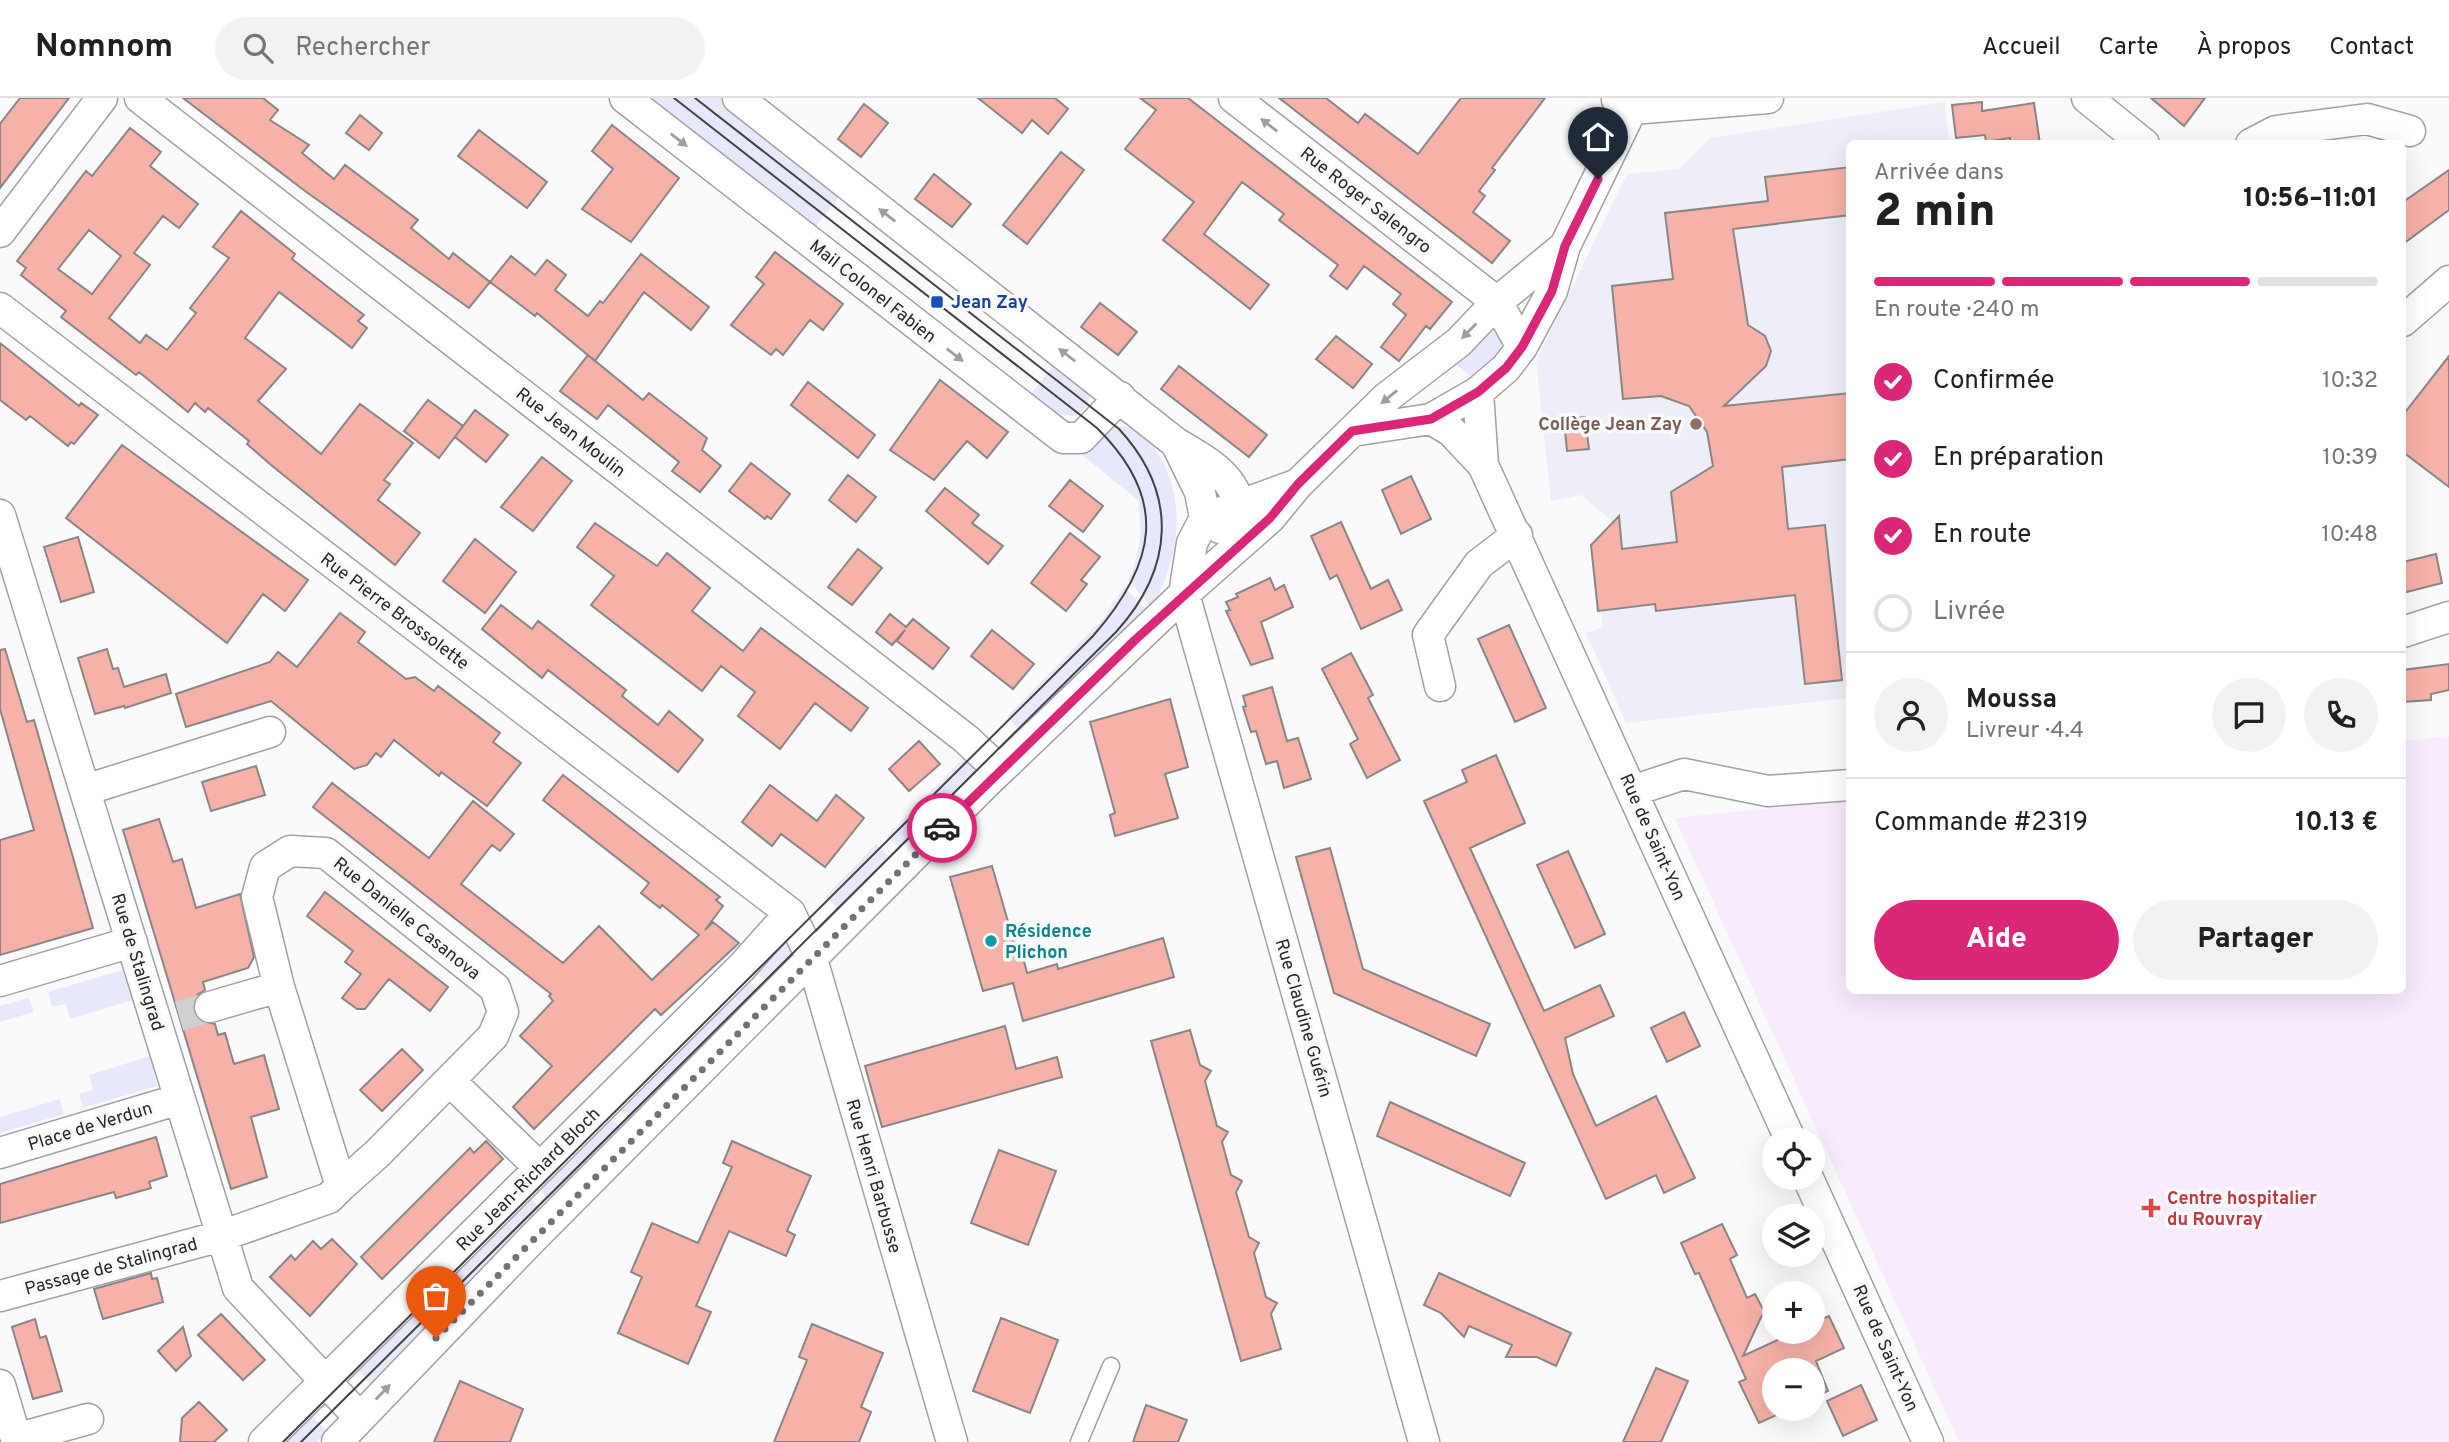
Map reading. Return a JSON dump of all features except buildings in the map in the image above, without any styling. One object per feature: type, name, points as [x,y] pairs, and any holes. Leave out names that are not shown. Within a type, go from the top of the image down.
[{"type":"street","points":[[0,232],[102,98]]},
{"type":"street","name":"Rue Jean Moulin","points":[[140,98],[971,744],[999,771]]},
{"type":"street","name":"Mail Colonel Fabien","points":[[625,98],[1063,438],[1081,438],[1121,397]]},
{"type":"street","points":[[738,98],[1121,397],[1176,443],[1209,463],[1228,480],[1241,504],[1241,541]]},
{"type":"street","name":"Rue Roger Salengro","points":[[1234,98],[1497,302]]},
{"type":"street","points":[[1352,431],[1431,419],[1478,392],[1506,368],[1522,347],[1552,291],[1565,246],[1627,102],[1769,98]]},
{"type":"street","points":[[2087,98],[2139,140]]},
{"type":"street","points":[[2259,140],[2276,131],[2367,119],[2410,131]]},
{"type":"street","points":[[337,1442],[999,771],[1184,594],[1270,518],[1298,484],[1386,398],[1434,363],[1497,302],[1565,246]]},
{"type":"street","points":[[2406,318],[2449,281]]},
{"type":"street","points":[[1497,302],[1522,347]]},
{"type":"street","name":"Rue Pierre Brossolette","points":[[0,308],[790,913]]},
{"type":"street","points":[[1434,363],[1478,392]]},
{"type":"street","points":[[1431,419],[1434,363]]},
{"type":"street","name":"Rue de Saint-Yon","points":[[1478,392],[1483,465]]},
{"type":"street","name":"Rue de Saint-Yon","points":[[1431,419],[1451,431],[1483,465],[1785,1127]]},
{"type":"street","points":[[1176,443],[1199,492],[1205,518],[1192,543],[1184,594]]},
{"type":"street","points":[[1205,518],[1298,484]]},
{"type":"street","name":"Rue de Stalingrad","points":[[0,515],[9,578],[85,789],[132,942],[167,1020],[180,1099],[238,1288],[359,1417]]},
{"type":"street","points":[[1205,518],[1241,541]]},
{"type":"street","points":[[1440,686],[1428,635],[1479,564],[1517,535]]},
{"type":"street","name":"Rue Claudine Guérin","points":[[1184,594],[1424,1442]]},
{"type":"street","points":[[2406,631],[2449,617]]},
{"type":"street","points":[[85,789],[270,733]]},
{"type":"street","points":[[1632,791],[1684,775],[1768,791],[1846,785]]},
{"type":"street","name":"Rue Danielle Casanova","points":[[221,1236],[329,1198],[493,1036],[503,1012],[495,988],[326,853],[290,851],[265,867],[257,897],[279,987],[341,1186]]},
{"type":"street","name":"Rue Henri Barbusse","points":[[790,913],[812,959],[951,1442]]},
{"type":"street","name":"Rue Jean-Richard Bloch","points":[[264,1442],[742,967],[790,913]]},
{"type":"street","points":[[0,981],[132,942]]},
{"type":"street","points":[[210,1007],[279,987]]},
{"type":"street","points":[[450,1081],[540,1168]]},
{"type":"street","name":"Place de Verdun","points":[[0,1153],[180,1099]]},
{"type":"street","name":"Rue de Saint-Yon","points":[[1813,1190],[1928,1442]]},
{"type":"street","name":"Passage de Stalingrad","points":[[0,1296],[221,1236]]},
{"type":"street","points":[[0,1385],[16,1440],[88,1419]]},
{"type":"lane","points":[[1079,1442],[1111,1366]]},
{"type":"shaded area","points":[[644,98],[730,98],[846,188],[814,229]]},
{"type":"shaded area","name":"Collège Jean Zay","points":[[1945,102],[1949,140],[1846,140],[1846,698],[1626,723],[1586,633],[1603,627],[1591,546],[1613,522],[1581,495],[1551,501],[1536,361],[1627,174],[1679,169],[1710,138]]},
{"type":"shaded area","points":[[1496,321],[1503,343],[1490,362],[1472,377],[1451,361]]},
{"type":"shaded area","points":[[1061,357],[1091,393],[1087,406],[1077,416],[1057,415],[1028,397]]},
{"type":"shaded area","points":[[1125,426],[1143,435],[1156,450],[1175,498],[1177,517],[1173,554],[1161,590],[1152,607],[1128,580],[1140,541],[1138,500],[1081,454],[1109,427]]},
{"type":"shaded area","points":[[1124,587],[1150,614],[1026,738],[1007,716],[1103,619]]},
{"type":"shaded area","name":"Centre hospitalier du Rouvray","points":[[2449,736],[2449,1442],[1959,1442],[1825,1148],[1825,1127],[1816,1127],[1675,818],[1846,800],[1846,994],[2406,994],[2406,741]]},
{"type":"shaded area","points":[[968,754],[981,770],[906,855],[887,836]]},
{"type":"shaded area","points":[[876,844],[896,863],[845,917],[826,896]]},
{"type":"shaded area","points":[[790,930],[799,951],[773,988],[752,967]]},
{"type":"shaded area","points":[[122,970],[133,1000],[70,1019],[66,1004],[52,1007],[48,992]]},
{"type":"shaded area","points":[[743,977],[764,997],[636,1125],[615,1105]]},
{"type":"shaded area","points":[[29,998],[34,1012],[0,1022],[0,1006]]},
{"type":"shaded area","points":[[150,1056],[157,1086],[83,1108],[79,1094],[93,1090],[89,1075]]},
{"type":"shaded area","points":[[60,1099],[64,1114],[0,1133],[0,1117]]},
{"type":"shaded area","points":[[606,1113],[628,1135],[555,1206],[534,1184]]},
{"type":"shaded area","points":[[526,1193],[546,1215],[371,1385],[353,1364]]},
{"type":"shaded area","points":[[306,1411],[327,1431],[317,1442],[276,1442]]},
{"type":"tunnel","points":[[179,1016],[210,1007]]},
{"type":"tram line","points":[[283,1442],[1093,636],[1114,609],[1141,558],[1146,532],[1144,506],[1136,481],[1120,455],[1097,428],[674,98]]},
{"type":"tram line","points":[[301,1442],[1116,632],[1135,608],[1158,557],[1162,531],[1160,505],[1152,479],[1119,429],[695,98]]},
{"type":"way so far","points":[[436,1338],[942,828]]},
{"type":"place","name":"Jean Zay","points":[[937,302]]},
{"type":"place","name":"Collège Jean Zay","points":[[1696,424]]},
{"type":"place","name":"Résidence Plichon","points":[[991,941]]},
{"type":"place","name":"Centre hospitalier du Rouvray","points":[[2151,1208]]},
{"type":"route","points":[[942,828],[1025,744],[1135,640],[1241,541],[1270,518],[1298,484],[1352,431],[1431,419],[1478,392],[1506,368],[1522,347],[1552,291],[1565,246],[1598,179]]}]
